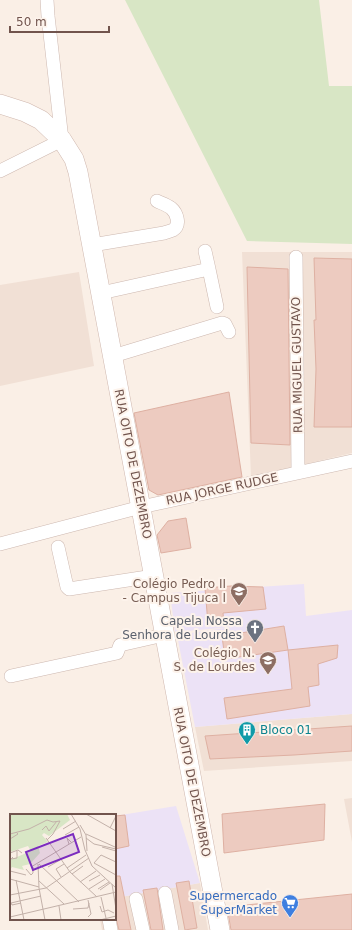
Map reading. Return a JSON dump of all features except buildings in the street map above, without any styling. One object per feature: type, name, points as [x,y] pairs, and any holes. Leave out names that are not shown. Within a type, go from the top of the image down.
[{"type":"street","name":"RUA OITO DE DEZEMBRO","points":[[47,0],[62,140],[74,159],[78,172],[220,930]]},
{"type":"street","points":[[0,104],[25,112],[41,120],[62,140],[0,171]]},
{"type":"street","points":[[92,245],[164,233],[173,230],[177,226],[178,221],[172,208],[157,201]]},
{"type":"street","points":[[205,251],[218,306]]},
{"type":"street","name":"RUA MIGUEL GUSTAVO","points":[[296,257],[298,472]]},
{"type":"street","points":[[101,293],[209,269]]},
{"type":"street","points":[[113,356],[222,323],[225,324],[229,332]]},
{"type":"street","name":"RUA JORGE RUDGE","points":[[0,544],[141,507],[352,461]]},
{"type":"street","points":[[58,547],[67,587],[69,589],[154,576]]},
{"type":"street","points":[[11,676],[118,653],[120,645],[164,635]]},
{"type":"street","points":[[165,893],[172,930]]},
{"type":"street","points":[[136,899],[143,930]]},
{"type":"street","points":[[109,920],[111,930]]},
{"type":"shaded area","points":[[242,252],[352,252],[352,453],[251,477]]},
{"type":"shaded area","points":[[79,272],[94,366],[0,386],[0,285]]},
{"type":"shaded area","name":"Colégio N. S. de Lourdes","points":[[304,584],[306,616],[352,610],[352,714],[195,727],[177,635],[232,627],[175,632],[170,593]]},
{"type":"shaded area","points":[[352,714],[352,761],[204,771],[195,727]]},
{"type":"shaded area","points":[[352,798],[352,842],[344,799]]},
{"type":"shaded area","points":[[176,806],[200,883],[116,898],[116,816]]},
{"type":"shaded area","points":[[200,883],[208,930],[102,930],[100,920],[116,920],[116,898]]},
{"type":"green space","points":[[125,0],[319,0],[329,86],[352,86],[352,244],[247,241]]},
{"type":"place","name":"Colégio Pedro II - Campus Tijuca I","points":[[239,606]]},
{"type":"place","name":"Capela Nossa Senhora de Lourdes","points":[[255,643]]},
{"type":"place","name":"Colégio N. S. de Lourdes","points":[[268,675]]},
{"type":"place","name":"Bloco 01","points":[[247,745]]},
{"type":"place","name":"Supermercado SuperMarket","points":[[290,918]]}]
